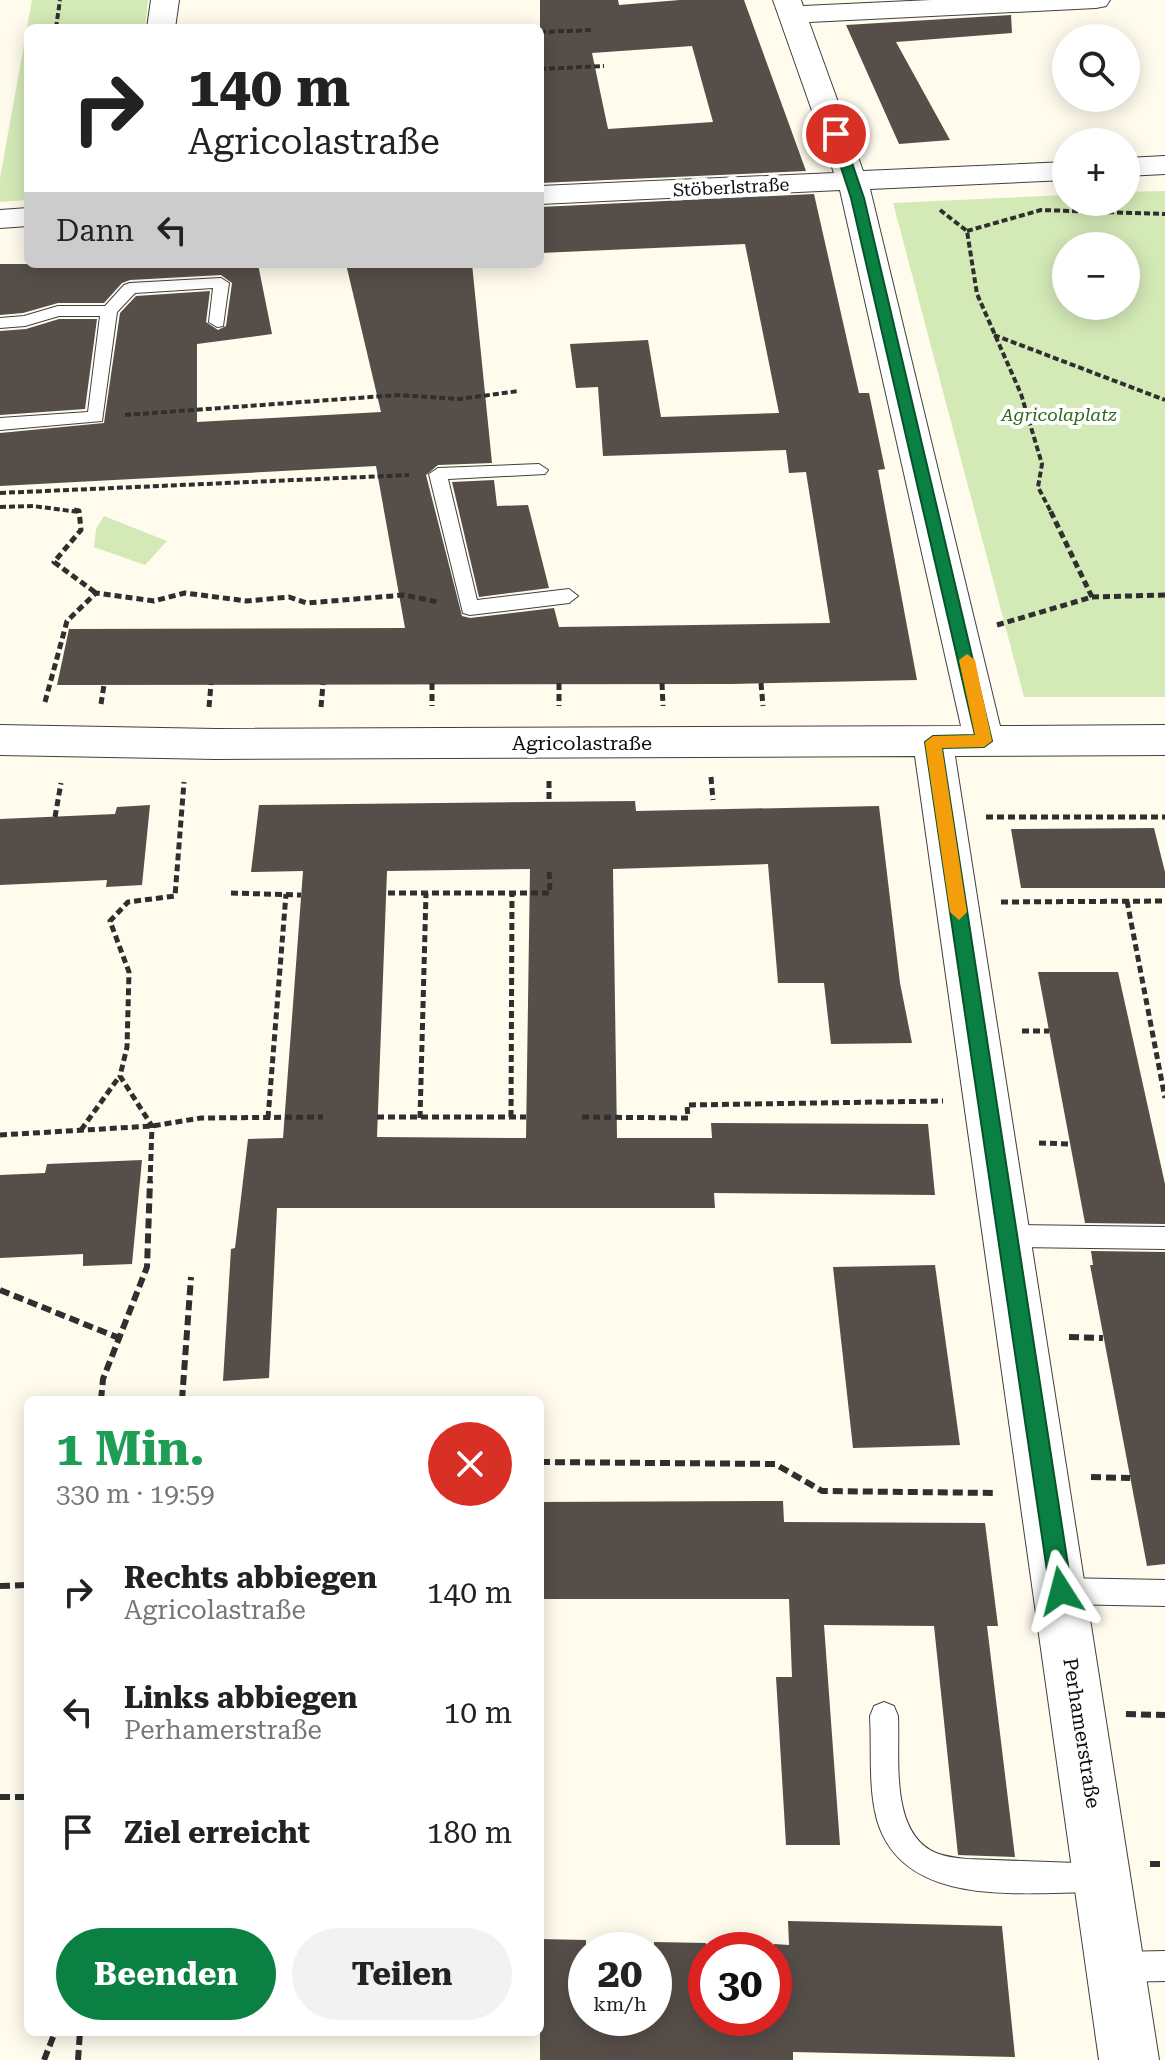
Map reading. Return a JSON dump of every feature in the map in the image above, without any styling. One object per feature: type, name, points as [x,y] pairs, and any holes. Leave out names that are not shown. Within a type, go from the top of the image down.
[{"type":"street","points":[[162,24],[165,0]]},
{"type":"street","points":[[984,741],[853,181],[790,8],[1096,0]]},
{"type":"street","points":[[1140,166],[1165,165]]},
{"type":"street","name":"Stöberlstraße","points":[[544,195],[1052,172]]},
{"type":"street","points":[[0,219],[24,217]]},
{"type":"street","name":"Agricolastraße","points":[[18,739],[186,744],[1165,740]]},
{"type":"street","name":"Perhamerstraße","points":[[933,742],[1104,1878],[1142,1967],[1129,2060]]},
{"type":"lane","points":[[0,424],[96,417],[109,311],[130,288],[221,283],[217,322]]},
{"type":"lane","points":[[0,323],[25,321],[58,311],[109,311]]},
{"type":"lane","points":[[539,470],[438,474],[470,608],[569,596]]},
{"type":"lane","points":[[1007,1236],[1165,1238]]},
{"type":"lane","points":[[1061,1591],[1165,1593]]},
{"type":"lane","points":[[884,1716],[892,1820],[903,1843],[916,1856],[931,1866],[962,1874],[1104,1878]]},
{"type":"path","points":[[57,24],[60,0]]},
{"type":"path","points":[[544,32],[594,30]]},
{"type":"path","points":[[544,69],[604,66]]},
{"type":"path","points":[[907,180],[967,231],[977,294],[1021,394],[1042,464],[1038,487],[1092,597]]},
{"type":"path","points":[[967,231],[1041,210],[1165,214]]},
{"type":"path","points":[[994,335],[1165,400]]},
{"type":"path","points":[[96,417],[398,395],[459,399],[519,391]]},
{"type":"path","points":[[0,493],[438,474]]},
{"type":"path","points":[[0,507],[33,506],[79,511],[81,530],[54,562],[96,593],[154,601],[185,593],[247,601],[289,597],[307,603],[404,595],[470,608]]},
{"type":"path","points":[[18,739],[67,621],[96,593]]},
{"type":"path","points":[[994,626],[1092,597],[1165,595]]},
{"type":"path","points":[[80,1131],[120,1076],[127,1047],[129,972],[110,921],[128,902],[175,896],[186,744]]},
{"type":"path","points":[[55,817],[61,783]]},
{"type":"path","points":[[984,817],[1165,817]]},
{"type":"path","points":[[388,893],[550,893],[549,869]]},
{"type":"path","points":[[511,1117],[512,892]]},
{"type":"path","points":[[231,893],[301,895]]},
{"type":"path","points":[[420,1118],[426,893]]},
{"type":"path","points":[[268,1118],[286,894]]},
{"type":"path","points":[[1127,901],[1165,1098]]},
{"type":"path","points":[[1000,902],[1165,901]]},
{"type":"path","points":[[101,1396],[103,1379],[147,1267],[152,1126],[120,1076]]},
{"type":"path","points":[[582,1117],[688,1118],[687,1105],[946,1101]]},
{"type":"path","points":[[0,1135],[152,1126],[201,1118],[323,1117]]},
{"type":"path","points":[[377,1117],[526,1117]]},
{"type":"path","points":[[182,1396],[191,1277]]},
{"type":"path","points":[[0,1290],[119,1338]]},
{"type":"path","points":[[544,1462],[775,1464],[822,1491],[1046,1493]]},
{"type":"path","points":[[0,1586],[24,1585]]},
{"type":"path","points":[[0,1797],[24,1797]]},
{"type":"path","points":[[44,2060],[53,2036]]},
{"type":"path","points":[[78,2060],[80,2036]]},
{"type":"green space","points":[[32,0],[148,0],[145,24],[28,24]]},
{"type":"green space","points":[[24,44],[24,200],[0,202],[0,178]]},
{"type":"green space","name":"Agricolaplatz","points":[[1165,191],[1165,697],[1024,697],[893,203],[1052,196],[1052,216],[1140,216],[1140,192]]},
{"type":"green space","points":[[104,516],[167,541],[145,565],[94,547],[96,529]]},
{"type":"building","points":[[540,0],[618,0],[619,5],[680,0],[744,0],[806,171],[544,183],[544,24],[540,24]],"holes":[[[692,46],[713,122],[608,129],[592,53]]]},
{"type":"building","points":[[1011,15],[1012,33],[896,42],[950,140],[899,144],[846,25]]},
{"type":"building","points":[[814,194],[859,393],[869,393],[885,469],[878,470],[917,680],[731,684],[57,685],[69,629],[405,628],[376,466],[0,486],[0,433],[104,423],[120,313],[136,296],[210,291],[206,322],[218,330],[226,326],[232,283],[221,275],[130,280],[122,283],[104,303],[58,303],[23,313],[0,315],[0,264],[24,264],[24,268],[259,268],[272,334],[197,344],[197,422],[381,412],[347,268],[472,268],[492,463],[438,465],[426,475],[462,616],[470,618],[554,608],[559,627],[830,623],[806,472],[789,473],[786,450],[603,456],[598,387],[576,388],[570,344],[648,340],[661,417],[779,413],[745,244],[544,253],[544,207]]},
{"type":"building","points":[[59,319],[97,319],[85,409],[0,415],[0,331],[26,329]]},
{"type":"building","points":[[494,480],[497,506],[528,505],[549,588],[479,597],[452,482]]},
{"type":"building","points":[[635,801],[636,811],[879,806],[900,983],[912,1043],[831,1044],[824,983],[778,983],[768,864],[613,869],[617,1138],[712,1138],[711,1123],[928,1124],[935,1195],[714,1193],[715,1208],[277,1208],[269,1378],[223,1381],[231,1249],[235,1248],[248,1139],[283,1138],[303,871],[251,872],[259,805]],"holes":[[[530,869],[526,1138],[377,1137],[387,871]]]},
{"type":"building","points":[[150,805],[142,885],[106,887],[107,880],[0,885],[0,819],[115,814],[117,807]]},
{"type":"building","points":[[1154,828],[1165,872],[1165,888],[1021,888],[1011,829]]},
{"type":"building","points":[[1038,972],[1118,972],[1165,1184],[1165,1224],[1085,1223]]},
{"type":"building","points":[[142,1160],[132,1264],[83,1266],[83,1254],[0,1258],[0,1175],[45,1173],[47,1164]]},
{"type":"building","points":[[1091,1251],[1165,1252],[1165,1564],[1147,1566],[1090,1265],[1093,1265]]},
{"type":"building","points":[[935,1265],[960,1445],[853,1448],[833,1267]]},
{"type":"building","points":[[783,1501],[784,1522],[985,1523],[998,1626],[987,1626],[1015,1857],[958,1855],[934,1626],[824,1625],[840,1845],[786,1845],[776,1677],[792,1677],[789,1599],[544,1599],[544,1502]]},
{"type":"building","points":[[788,1921],[1002,1926],[1015,2057],[793,2052],[793,2060],[540,2060],[540,2036],[544,2036],[544,1939],[568,1940],[568,2036],[672,2036],[672,1942],[688,1943],[688,2036],[792,2036],[792,1932],[788,1932]]},
{"type":"slow traffic","points":[[959,912],[933,742],[984,741],[967,660]]},
{"type":"route","points":[[836,134],[858,198],[984,741],[933,742],[1061,1591]]}]
